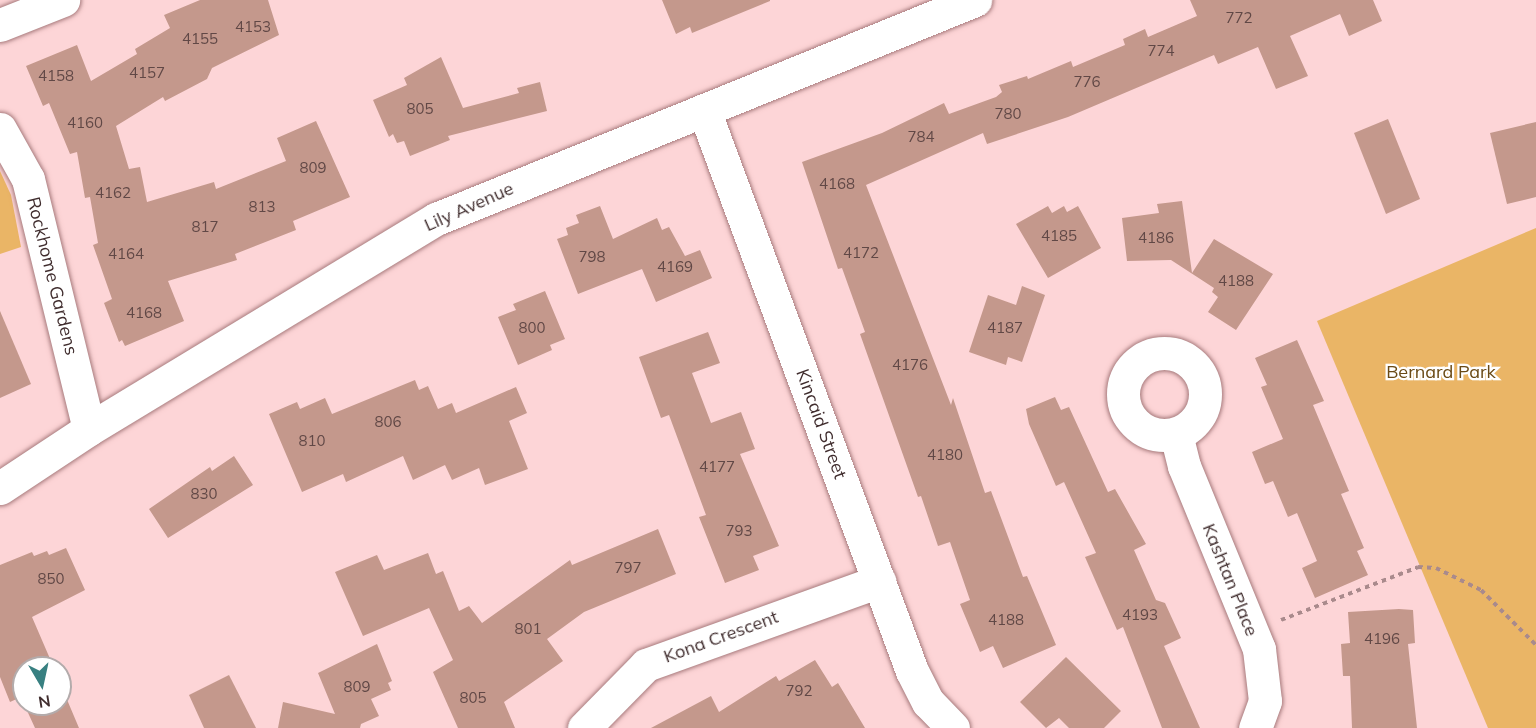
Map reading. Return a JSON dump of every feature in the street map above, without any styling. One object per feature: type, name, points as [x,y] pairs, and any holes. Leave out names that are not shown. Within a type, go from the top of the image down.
[{"type":"street","points":[[0,25],[63,0]]},
{"type":"street","name":"Lily Avenue","points":[[0,488],[89,429],[436,219],[975,0]]},
{"type":"street","name":"Kincaid Street","points":[[704,110],[912,671],[928,702],[953,728]]},
{"type":"street","name":"Rockhome Gardens","points":[[0,129],[28,179],[89,429]]},
{"type":"street","name":"Kashtan Place","points":[[1176,434],[1184,466],[1259,649],[1265,701],[1255,728]]},
{"type":"street","name":"Kona Crescent","points":[[586,727],[646,665],[879,581]]},
{"type":"path","points":[[1251,632],[1418,567],[1436,568],[1481,590],[1536,645]]},
{"type":"green space","points":[[0,171],[11,195],[21,247],[0,254]]},
{"type":"green space","name":"Bernard Park","points":[[1536,228],[1536,728],[1488,728],[1317,321]]},
{"type":"building","points":[[200,0],[268,0],[279,35],[212,68],[207,79],[165,101],[163,97],[116,126],[129,169],[140,167],[147,202],[214,182],[216,189],[286,161],[277,138],[316,121],[350,197],[293,221],[296,230],[235,254],[237,260],[168,281],[184,321],[125,346],[122,340],[119,342],[104,303],[112,299],[93,245],[98,243],[90,197],[85,198],[77,152],[70,154],[49,103],[43,106],[26,66],[77,45],[91,81],[137,54],[135,49],[170,28],[164,15]]},
{"type":"building","points":[[662,0],[770,1],[692,33],[690,27],[676,34]]},
{"type":"building","points":[[1190,0],[1373,0],[1382,21],[1349,36],[1340,14],[1290,36],[1308,76],[1276,89],[1258,47],[1218,64],[1214,55],[1068,117],[987,144],[983,133],[866,185],[951,405],[953,398],[985,493],[991,491],[1023,577],[1027,576],[1056,645],[1003,668],[993,646],[980,652],[960,604],[970,600],[950,542],[938,546],[921,496],[918,497],[860,334],[865,332],[842,268],[838,269],[802,162],[882,133],[944,103],[949,114],[996,97],[1002,92],[999,85],[1027,76],[1028,79],[1071,61],[1073,67],[1125,45],[1123,39],[1145,29],[1148,37],[1197,16]]},
{"type":"building","points":[[441,57],[463,108],[519,93],[517,88],[540,82],[547,111],[448,136],[450,140],[410,156],[404,141],[397,143],[393,134],[389,137],[373,100],[407,85],[404,78]]},
{"type":"building","points":[[1388,119],[1420,199],[1386,214],[1354,133]]},
{"type":"building","points":[[1536,122],[1536,197],[1507,204],[1490,133]]},
{"type":"building","points":[[1182,201],[1192,273],[1214,239],[1273,274],[1236,330],[1208,312],[1218,297],[1212,292],[1214,288],[1171,260],[1127,261],[1122,218],[1159,213],[1157,204]]},
{"type":"building","points":[[600,206],[613,239],[657,218],[662,230],[669,227],[685,256],[700,250],[712,278],[656,302],[642,269],[578,294],[557,239],[568,235],[566,228],[579,223],[576,215]]},
{"type":"building","points":[[1048,206],[1052,213],[1064,206],[1067,212],[1078,206],[1101,248],[1048,278],[1016,224]]},
{"type":"building","points":[[1022,286],[1045,295],[1022,362],[1008,357],[1006,365],[969,352],[988,295],[1016,305]]},
{"type":"building","points":[[545,291],[565,339],[550,345],[552,350],[518,365],[498,317],[516,310],[513,304]]},
{"type":"building","points":[[0,311],[31,384],[0,398]]},
{"type":"building","points":[[708,332],[720,363],[692,373],[711,423],[741,412],[755,449],[740,454],[779,546],[753,556],[759,570],[725,583],[699,517],[706,515],[669,415],[661,418],[639,357]]},
{"type":"building","points":[[1297,340],[1324,401],[1313,405],[1349,491],[1341,494],[1364,548],[1357,551],[1368,575],[1315,598],[1302,568],[1317,561],[1297,513],[1288,517],[1273,481],[1265,484],[1252,452],[1283,439],[1261,387],[1267,385],[1255,358]]},
{"type":"building","points":[[415,380],[419,390],[428,386],[438,409],[452,403],[456,413],[516,387],[527,413],[509,421],[528,469],[485,485],[479,468],[452,480],[445,465],[413,480],[403,456],[346,482],[343,474],[302,492],[269,414],[297,402],[300,409],[325,398],[332,414]]},
{"type":"building","points":[[1055,397],[1061,410],[1069,407],[1108,492],[1115,489],[1146,544],[1134,550],[1156,600],[1165,603],[1181,638],[1164,646],[1200,728],[1162,728],[1123,627],[1117,630],[1113,621],[1085,557],[1096,553],[1064,482],[1056,486],[1029,424],[1026,409]]},
{"type":"building","points":[[234,456],[253,485],[168,538],[149,509],[210,467],[212,471]]},
{"type":"building","points":[[658,529],[676,574],[584,612],[547,639],[563,661],[504,702],[515,728],[458,728],[433,672],[453,660],[429,608],[363,636],[335,572],[377,555],[384,570],[428,553],[436,574],[443,571],[459,611],[469,606],[482,623],[570,560],[572,565]]},
{"type":"building","points":[[66,548],[85,590],[32,617],[49,656],[12,656],[12,701],[10,702],[0,677],[0,565],[32,552],[34,556],[47,551],[49,555]]},
{"type":"building","points":[[1413,610],[1415,643],[1408,644],[1417,728],[1352,728],[1350,676],[1343,676],[1341,644],[1350,643],[1348,612]]},
{"type":"building","points":[[377,644],[392,681],[388,683],[391,690],[371,699],[379,716],[361,724],[360,728],[278,728],[283,702],[335,714],[318,673]]},
{"type":"building","points":[[1066,657],[1121,711],[1104,728],[1069,728],[1059,718],[1046,728],[1020,702]]},
{"type":"building","points":[[815,660],[832,687],[838,683],[865,728],[651,728],[711,696],[719,712],[776,676],[779,681]]},
{"type":"building","points":[[229,675],[256,728],[204,728],[189,695]]},
{"type":"building","points":[[72,711],[79,728],[35,728],[30,716],[72,716]]}]
